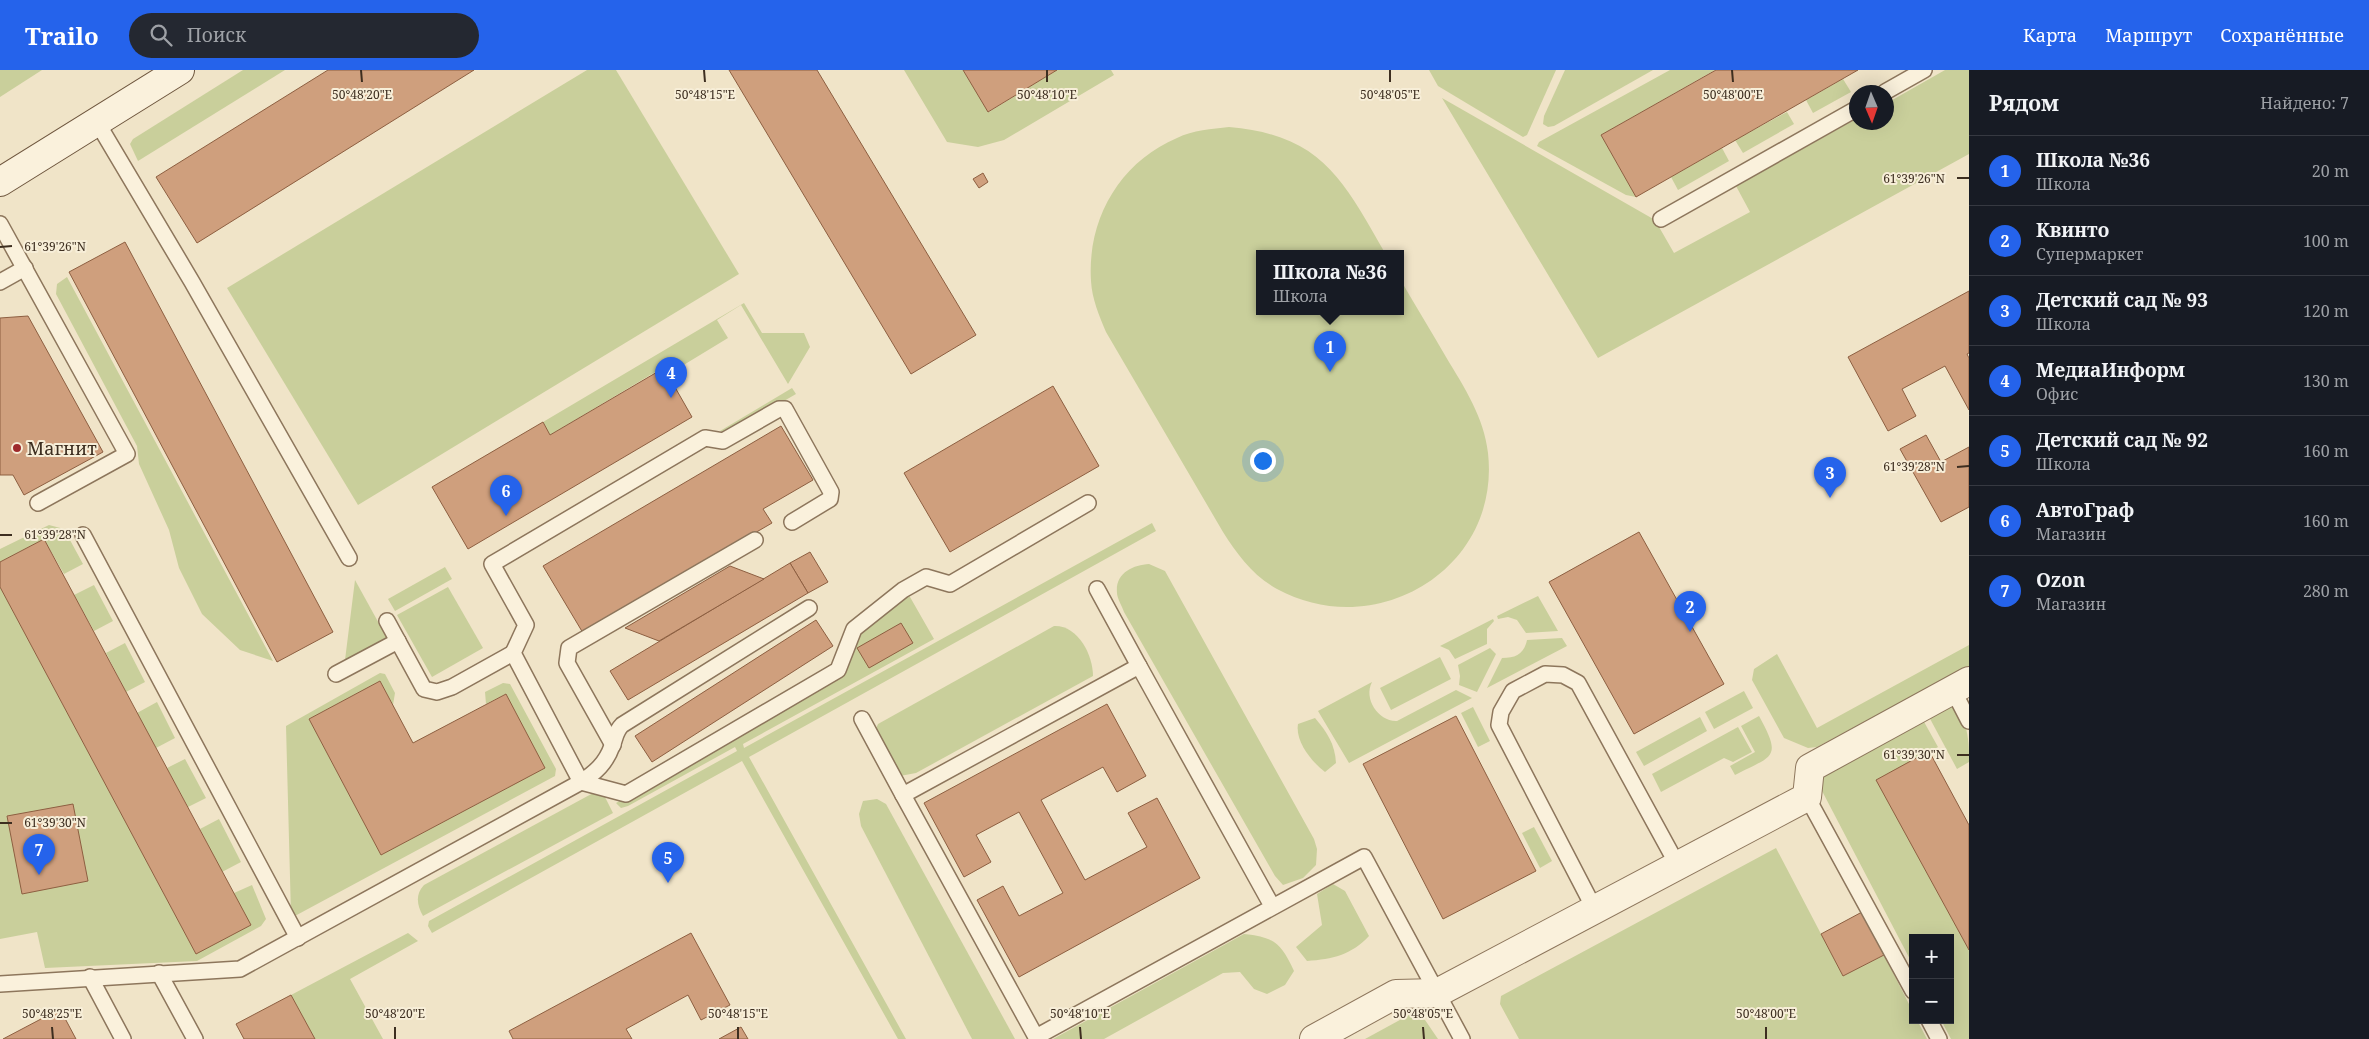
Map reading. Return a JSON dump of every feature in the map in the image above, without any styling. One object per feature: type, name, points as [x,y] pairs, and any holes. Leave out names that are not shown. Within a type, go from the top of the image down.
[{"type":"street","points":[[0,182],[180,70]]},
{"type":"street","points":[[1314,1039],[1396,994],[1437,993],[1808,797],[1810,768],[1961,686]]},
{"type":"lane","points":[[1894,87],[1924,70]]},
{"type":"lane","points":[[1661,219],[1849,112]]},
{"type":"lane","points":[[97,122],[197,291],[349,558]]},
{"type":"lane","points":[[0,224],[128,454],[38,503]]},
{"type":"lane","points":[[0,282],[25,268]]},
{"type":"lane","points":[[387,621],[424,688],[437,692],[452,687],[513,653],[526,625],[492,564],[705,438],[723,441],[779,409],[785,409],[831,492],[830,499],[792,522]]},
{"type":"lane","points":[[513,653],[581,782],[626,794],[838,670],[854,629],[903,590],[926,577],[950,584],[1088,503]]},
{"type":"lane","points":[[83,535],[298,938]]},
{"type":"lane","points":[[613,745],[567,663],[569,648],[755,540]]},
{"type":"lane","points":[[1097,589],[1272,906]]},
{"type":"lane","points":[[0,984],[240,968],[581,782],[598,771],[613,745],[616,731],[622,725],[809,608]]},
{"type":"lane","points":[[336,674],[398,641]]},
{"type":"lane","points":[[903,795],[1139,666]]},
{"type":"lane","points":[[1595,910],[1499,725],[1501,712],[1513,691],[1545,674],[1563,675],[1578,682],[1678,866]]},
{"type":"lane","points":[[1961,686],[1969,720]]},
{"type":"lane","points":[[862,720],[1036,1037],[1364,857],[1462,1039]]},
{"type":"lane","points":[[1808,797],[1909,984]]},
{"type":"lane","points":[[159,973],[195,1039]]},
{"type":"lane","points":[[90,977],[123,1039]]},
{"type":"lane","points":[[1931,1024],[1939,1039]]},
{"type":"green space","points":[[0,70],[42,70],[0,97]]},
{"type":"green space","points":[[243,70],[285,70],[138,161],[130,144],[133,139]]},
{"type":"green space","points":[[587,70],[616,70],[739,274],[358,505],[227,288]]},
{"type":"green space","points":[[904,70],[963,70],[989,112],[1057,70],[1111,70],[1114,75],[1004,140],[978,147],[947,142]]},
{"type":"green space","points":[[1429,70],[1556,70],[1527,135],[1523,137],[1438,86]]},
{"type":"green space","points":[[1565,70],[1653,70],[1554,126],[1548,127],[1543,124],[1544,116]]},
{"type":"green space","points":[[1670,70],[1715,70],[1601,135],[1636,197],[1626,195],[1537,146],[1539,142]]},
{"type":"green space","points":[[1945,70],[1969,70],[1969,154],[1598,358],[1442,98],[1655,220],[1674,253],[1750,212],[1736,186],[1849,123],[1849,130],[1894,130],[1894,99]]},
{"type":"green space","points":[[1843,79],[1849,89],[1849,93],[1813,113],[1806,100]]},
{"type":"green space","points":[[1787,112],[1794,124],[1743,153],[1735,140]]},
{"type":"green space","points":[[1229,127],[1261,132],[1287,140],[1308,151],[1342,183],[1383,250],[1256,250],[1256,315],[1404,315],[1404,286],[1466,391],[1478,415],[1488,453],[1487,494],[1474,531],[1453,561],[1424,585],[1391,600],[1354,607],[1315,603],[1277,589],[1260,578],[1240,556],[1223,532],[1106,332],[1096,307],[1091,281],[1091,258],[1101,215],[1111,195],[1124,177],[1157,148],[1183,135]]},
{"type":"green space","points":[[1722,148],[1729,161],[1678,190],[1671,177]]},
{"type":"green space","points":[[67,277],[273,661],[240,650],[202,614],[179,568],[169,530],[139,464],[137,446],[56,294],[57,284]]},
{"type":"green space","points":[[744,303],[762,333],[804,333],[810,347],[788,384],[741,305],[717,320],[728,338],[677,369],[672,362],[550,435],[543,422]]},
{"type":"green space","points":[[792,388],[796,394],[729,433],[720,431]]},
{"type":"green space","points":[[1152,523],[1156,531],[749,757],[906,1039],[898,1039],[742,761],[432,933],[428,926],[429,921],[737,751],[735,747],[628,806],[621,808],[616,803],[841,673],[858,632],[905,594],[910,597],[934,639],[743,744],[744,748]]},
{"type":"green space","points":[[49,525],[64,529],[83,564],[64,574],[44,539],[0,562],[0,549]]},
{"type":"green space","points":[[1149,564],[1165,571],[1314,839],[1317,849],[1316,865],[1303,878],[1283,885],[1275,876],[1124,612],[1117,595],[1119,580],[1131,568]]},
{"type":"green space","points":[[445,567],[452,579],[395,611],[388,599]]},
{"type":"green space","points":[[355,580],[387,638],[345,660]]},
{"type":"green space","points":[[94,585],[113,621],[94,631],[74,595]]},
{"type":"green space","points":[[0,587],[196,954],[234,893],[252,885],[266,919],[261,926],[197,961],[45,968],[37,932],[0,939]]},
{"type":"green space","points":[[448,587],[483,648],[432,677],[397,615]]},
{"type":"green space","points":[[1538,596],[1558,631],[1526,633],[1517,620],[1508,617],[1498,619],[1497,616]]},
{"type":"green space","points":[[1493,619],[1494,621],[1487,629],[1487,644],[1455,659],[1449,650],[1440,646]]},
{"type":"green space","points":[[1054,626],[1070,630],[1077,636],[1087,651],[1093,676],[916,773],[900,776],[875,731],[878,724]]},
{"type":"green space","points":[[1562,638],[1567,646],[1487,688],[1502,658],[1519,654],[1524,649],[1527,640]]},
{"type":"green space","points":[[125,643],[145,682],[126,692],[106,653]]},
{"type":"green space","points":[[1969,645],[1969,666],[1817,747],[1808,748],[1784,738],[1752,680],[1754,669],[1777,654],[1817,728]]},
{"type":"green space","points":[[1490,648],[1496,654],[1477,692],[1459,685],[1458,665]]},
{"type":"green space","points":[[1440,657],[1451,679],[1391,710],[1380,688]]},
{"type":"green space","points":[[380,673],[385,674],[395,693],[393,705],[380,681],[309,719],[381,855],[544,768],[506,694],[486,704],[485,692],[503,683],[510,684],[556,769],[555,776],[293,917],[291,915],[286,726]]},
{"type":"green space","points":[[1372,682],[1370,689],[1371,702],[1379,714],[1390,720],[1397,721],[1456,690],[1472,698],[1349,763],[1318,711]]},
{"type":"green space","points":[[1744,691],[1753,708],[1714,729],[1705,712]]},
{"type":"green space","points":[[157,702],[175,738],[156,748],[137,713]]},
{"type":"green space","points":[[1949,705],[1961,716],[1968,739],[1969,762],[1957,769],[1928,715]]},
{"type":"green space","points":[[1473,707],[1490,741],[1478,747],[1461,713]]},
{"type":"green space","points":[[1759,716],[1770,740],[1772,748],[1770,754],[1766,759],[1735,775],[1730,766],[1755,752],[1741,726]]},
{"type":"green space","points":[[1700,717],[1707,731],[1644,766],[1636,752]]},
{"type":"green space","points":[[1315,718],[1330,739],[1334,750],[1336,763],[1325,772],[1305,751],[1299,738],[1298,724]]},
{"type":"green space","points":[[1923,720],[1938,747],[1877,780],[1969,950],[1969,1039],[1951,1039],[1943,1024],[1954,1024],[1954,934],[1909,934],[1909,957],[1821,789],[1820,779]]},
{"type":"green space","points":[[1738,727],[1752,752],[1733,762],[1724,758],[1661,792],[1652,774]]},
{"type":"green space","points":[[185,759],[206,798],[188,807],[167,768]]},
{"type":"green space","points":[[595,792],[604,795],[613,813],[423,916],[419,908],[418,896],[424,885]]},
{"type":"green space","points":[[877,799],[886,804],[1015,1039],[972,1039],[861,826],[859,814],[863,801]]},
{"type":"green space","points":[[219,819],[241,862],[222,872],[200,829]]},
{"type":"green space","points":[[1534,827],[1552,861],[1540,868],[1522,833]]},
{"type":"green space","points":[[1776,848],[1843,976],[1884,955],[1909,1004],[1909,1024],[1919,1024],[1927,1039],[1519,1039],[1500,1004],[1501,996]]},
{"type":"green space","points":[[1333,884],[1345,891],[1369,936],[1355,948],[1341,955],[1307,961],[1296,947],[1322,925],[1317,894]]},
{"type":"green space","points":[[408,933],[418,941],[350,979],[383,1039],[315,1039],[291,995]]},
{"type":"green space","points":[[1244,934],[1270,940],[1285,954],[1294,971],[1285,985],[1267,994],[1254,989],[1240,972],[1223,973],[1104,1039],[1053,1039]]},
{"type":"green space","points":[[1409,1015],[1425,1020],[1438,1039],[1365,1039]]},
{"type":"building","points":[[328,70],[474,70],[197,243],[156,177]]},
{"type":"building","points":[[729,70],[817,70],[976,335],[911,374]]},
{"type":"building","points":[[963,70],[1057,70],[988,112]]},
{"type":"building","points":[[1716,70],[1858,70],[1636,197],[1601,135]]},
{"type":"building","points":[[983,173],[988,182],[979,188],[973,179]]},
{"type":"building","points":[[125,242],[333,632],[277,662],[69,272]]},
{"type":"building","points":[[1969,291],[1969,353],[1967,354],[1969,358],[1969,410],[1945,366],[1902,389],[1916,416],[1888,431],[1848,357]]},
{"type":"building","points":[[28,316],[103,452],[24,495],[13,475],[0,475],[0,318]]},
{"type":"building","points":[[664,368],[692,417],[468,549],[432,487],[543,422],[550,435]]},
{"type":"building","points":[[1053,386],[1099,466],[950,552],[904,473]]},
{"type":"building","points":[[781,426],[813,480],[763,509],[772,523],[583,633],[543,566]]},
{"type":"building","points":[[1926,435],[1941,462],[1969,447],[1969,507],[1941,522],[1900,449]]},
{"type":"building","points":[[1639,532],[1724,684],[1634,734],[1549,582]]},
{"type":"building","points":[[44,539],[251,925],[196,954],[0,587],[0,562]]},
{"type":"building","points":[[810,552],[828,582],[808,593],[790,563]]},
{"type":"building","points":[[790,563],[808,593],[628,700],[610,671]]},
{"type":"building","points":[[730,566],[764,579],[659,641],[625,628]]},
{"type":"building","points":[[816,620],[833,646],[652,762],[635,736]]},
{"type":"building","points":[[901,623],[913,643],[869,668],[857,648]]},
{"type":"building","points":[[380,681],[413,743],[506,694],[545,768],[381,855],[309,719]]},
{"type":"building","points":[[1107,704],[1146,776],[1117,792],[1103,767],[1041,800],[1085,880],[1147,847],[1128,813],[1157,798],[1200,878],[1019,977],[977,900],[1003,886],[1019,916],[1063,893],[1019,812],[976,835],[991,862],[964,877],[924,803]]},
{"type":"building","points":[[1456,716],[1536,871],[1443,919],[1363,764]]},
{"type":"building","points":[[1929,751],[1969,825],[1969,950],[1876,780]]},
{"type":"building","points":[[73,804],[88,881],[22,894],[7,816]]},
{"type":"building","points":[[1862,912],[1884,955],[1843,976],[1821,934]]},
{"type":"building","points":[[691,933],[730,1005],[701,1020],[688,995],[626,1029],[632,1039],[513,1039],[509,1031]]},
{"type":"building","points":[[291,995],[315,1039],[244,1039],[236,1024]]},
{"type":"building","points":[[60,1009],[76,1039],[3,1039]]},
{"type":"building","points":[[741,1027],[748,1039],[719,1039]]},
{"type":"place","name":"Школа №36","points":[[1330,372]]},
{"type":"place","name":"МедиаИнформ","points":[[671,398]]},
{"type":"place","name":"Магнит","points":[[17,448]]},
{"type":"place","name":"Детский сад № 93","points":[[1830,498]]},
{"type":"place","name":"АвтоГраф","points":[[506,516]]},
{"type":"place","name":"Квинто","points":[[1690,632]]},
{"type":"place","name":"Ozon","points":[[39,875]]},
{"type":"place","name":"Детский сад № 92","points":[[668,883]]}]
